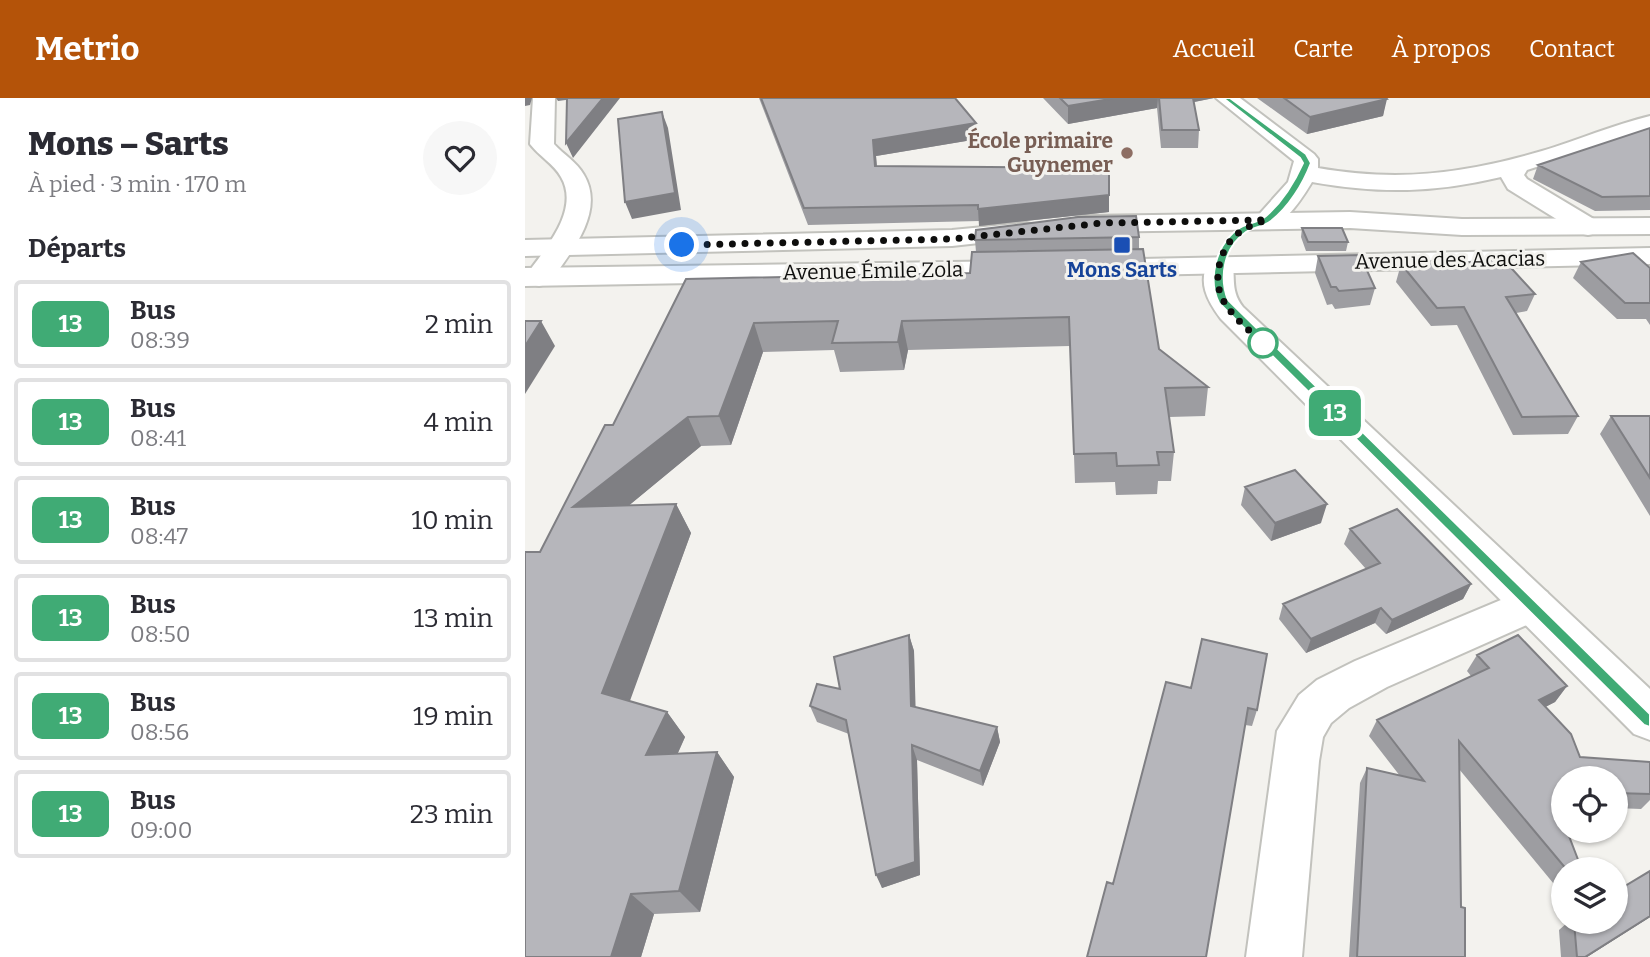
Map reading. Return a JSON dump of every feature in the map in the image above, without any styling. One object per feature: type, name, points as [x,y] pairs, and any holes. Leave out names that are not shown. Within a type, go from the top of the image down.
[{"type":"main road","points":[[532,277],[560,248],[574,223],[577,194],[574,177],[542,144],[544,98]]},
{"type":"main road","points":[[1227,98],[1303,156],[1307,163],[1305,173],[1267,220],[1267,232],[1259,250],[1249,257],[1220,265],[1218,288],[1223,301],[1232,313],[1650,719]]},
{"type":"main road","points":[[1305,173],[1396,185],[1485,173],[1518,166],[1650,123]]},
{"type":"main road","points":[[1518,166],[1512,175],[1517,184],[1588,227]]},
{"type":"main road","name":"Avenue Émile Zola","points":[[525,248],[952,239],[1059,226],[1267,220]]},
{"type":"main road","name":"Avenue des Acacias","points":[[1267,220],[1364,220],[1462,227],[1650,226]]},
{"type":"main road","name":"Avenue des Acacias","points":[[1588,227],[1646,259]]},
{"type":"main road","name":"Avenue des Acacias","points":[[1220,265],[1646,259]]},
{"type":"main road","name":"Avenue Émile Zola","points":[[532,277],[1220,265]]},
{"type":"main road","points":[[1274,957],[1295,761],[1300,731],[1315,709],[1333,694],[1371,674],[1532,604]]},
{"type":"building","points":[[567,98],[603,98],[566,143]]},
{"type":"building","points":[[761,98],[955,98],[976,123],[873,140],[875,166],[1109,168],[1109,195],[978,209],[978,205],[804,208]]},
{"type":"building","points":[[1060,98],[1116,98],[1068,106]]},
{"type":"building","points":[[1159,98],[1193,98],[1199,130],[1162,130]]},
{"type":"building","points":[[1284,98],[1386,98],[1387,99],[1310,117]]},
{"type":"building","points":[[662,112],[675,193],[625,202],[618,119]]},
{"type":"building","points":[[1650,128],[1650,196],[1602,197],[1538,165]]},
{"type":"building","points":[[1136,216],[1139,237],[975,240],[976,230],[1078,217]]},
{"type":"building","points":[[1302,228],[1342,228],[1348,242],[1308,242]]},
{"type":"building","points":[[1143,249],[1159,349],[1208,387],[1165,388],[1174,452],[1157,452],[1159,465],[1117,466],[1116,453],[1074,454],[1069,317],[902,321],[898,342],[832,343],[838,321],[754,323],[719,416],[688,417],[573,507],[676,504],[602,693],[667,712],[646,755],[717,752],[679,891],[631,894],[611,957],[525,957],[525,552],[540,552],[605,425],[613,425],[686,279],[970,273],[972,252]]},
{"type":"building","points":[[1633,253],[1650,268],[1650,303],[1625,303],[1581,262]]},
{"type":"building","points":[[1360,255],[1375,288],[1339,291],[1336,287],[1331,287],[1318,256]]},
{"type":"building","points":[[1503,259],[1535,294],[1506,297],[1578,416],[1522,417],[1464,307],[1437,308],[1401,264],[1443,260],[1447,264]]},
{"type":"building","points":[[525,321],[541,321],[525,346]]},
{"type":"building","points":[[1611,416],[1650,416],[1650,478]]},
{"type":"building","points":[[1295,470],[1327,504],[1275,523],[1245,487]]},
{"type":"building","points":[[1397,509],[1471,584],[1392,620],[1381,608],[1311,639],[1283,604],[1380,563],[1350,529]]},
{"type":"building","points":[[909,635],[911,706],[997,727],[980,771],[912,745],[915,862],[876,875],[846,720],[810,706],[817,684],[840,689],[834,657]]},
{"type":"building","points":[[1518,635],[1567,686],[1539,700],[1571,734],[1580,757],[1650,762],[1650,794],[1628,793],[1628,766],[1551,766],[1551,843],[1572,843],[1577,857],[1556,857],[1459,741],[1461,907],[1465,908],[1465,957],[1357,957],[1367,768],[1424,781],[1377,720],[1489,668],[1477,655]]},
{"type":"building","points":[[1202,639],[1267,654],[1257,710],[1248,708],[1206,957],[1087,957],[1107,882],[1113,884],[1166,682],[1191,688]]},
{"type":"building","points":[[1650,871],[1650,916],[1628,930],[1628,884]]},
{"type":"building","points":[[1575,934],[1621,934],[1585,957],[1577,957]]},
{"type":"bus line","name":"13","points":[[1227,98],[1303,156],[1307,169],[1299,183],[1267,220],[1237,233],[1228,245],[1217,275],[1223,301],[1249,330],[1650,719]]},
{"type":"place","name":"École primaire Guynemer","points":[[1127,153]]},
{"type":"place","name":"Mons Sarts","points":[[1122,245]]},
{"type":"route","points":[[682,245],[952,239],[1078,224],[1267,220],[1237,233],[1228,245],[1217,275],[1223,301],[1266,346],[1263,343]]}]
